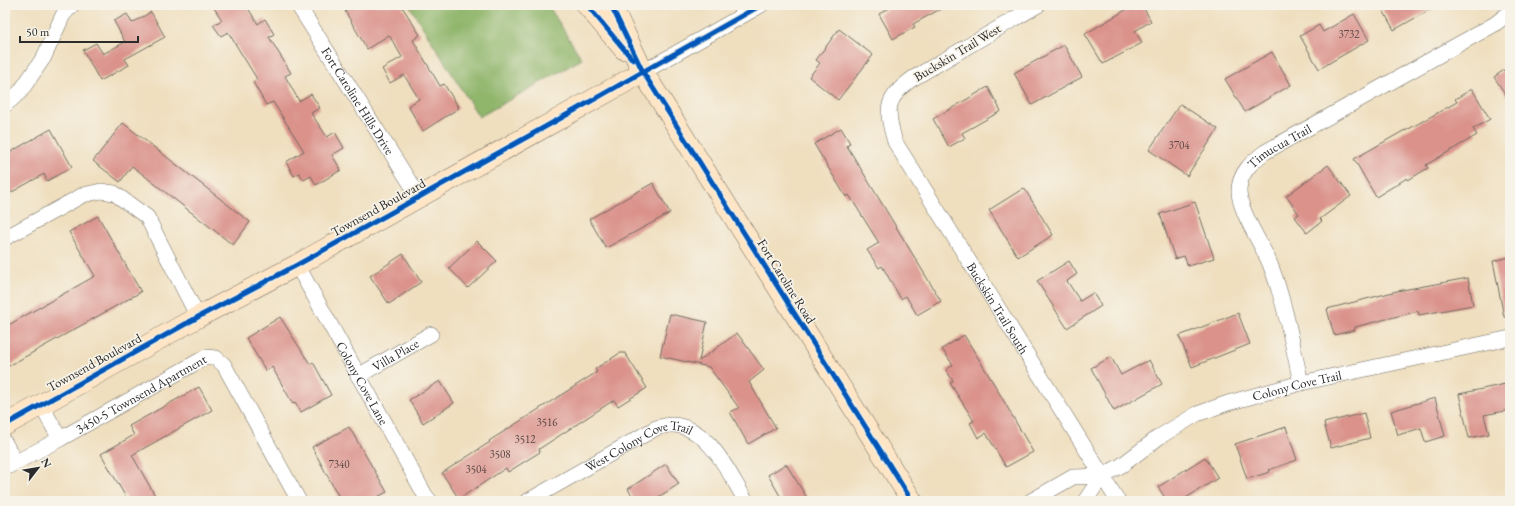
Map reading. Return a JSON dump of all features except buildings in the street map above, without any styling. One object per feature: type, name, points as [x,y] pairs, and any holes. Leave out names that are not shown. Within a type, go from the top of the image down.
[{"type":"street","points":[[5,105],[20,92],[44,57],[63,16],[72,5]]},
{"type":"street","name":"Fort Caroline Hills Drive","points":[[298,5],[419,197]]},
{"type":"street","name":"Fort Caroline Road","points":[[587,5],[643,72]]},
{"type":"street","name":"Fort Caroline Road","points":[[611,5],[643,72],[912,501]]},
{"type":"street","name":"Townsend Boulevard","points":[[5,425],[198,317],[297,265],[760,5]]},
{"type":"street","name":"Buckskin Trail West","points":[[889,112],[894,94],[906,83],[1038,5]]},
{"type":"street","name":"Timucua Trail","points":[[1301,383],[1281,296],[1270,263],[1240,203],[1239,191],[1242,176],[1250,164],[1264,152],[1489,28],[1510,12]]},
{"type":"street","name":"Buckskin Trail South","points":[[889,112],[888,120],[895,142],[1118,501]]},
{"type":"street","points":[[5,238],[83,195],[101,191],[114,193],[147,218],[198,317]]},
{"type":"street","name":"Colony Cove Lane","points":[[297,265],[358,376],[430,501]]},
{"type":"street","name":"Villa Place","points":[[358,376],[431,334]]},
{"type":"street","name":"Colony Cove Trail","points":[[1031,501],[1073,477],[1102,476],[1122,465],[1159,437],[1197,414],[1228,403],[1301,383],[1510,338]]},
{"type":"street","name":"3450-5 Townsend Apartment","points":[[10,465],[60,439],[206,357],[216,358],[224,365],[299,501]]},
{"type":"street","points":[[41,405],[60,439]]},
{"type":"street","name":"West Colony Cove Trail","points":[[528,501],[656,428],[670,424],[686,427],[699,434],[713,447],[746,501]]},
{"type":"street","points":[[5,443],[10,465]]},
{"type":"street","name":"Colony Cove Trail","points":[[1085,501],[1102,476]]},
{"type":"green space","points":[[409,5],[548,5],[582,59],[479,117]]},
{"type":"cycle path","points":[[587,5],[633,60]]},
{"type":"cycle path","points":[[611,5],[643,72],[912,501]]},
{"type":"cycle path","points":[[5,425],[198,317],[297,265],[761,5]]}]
